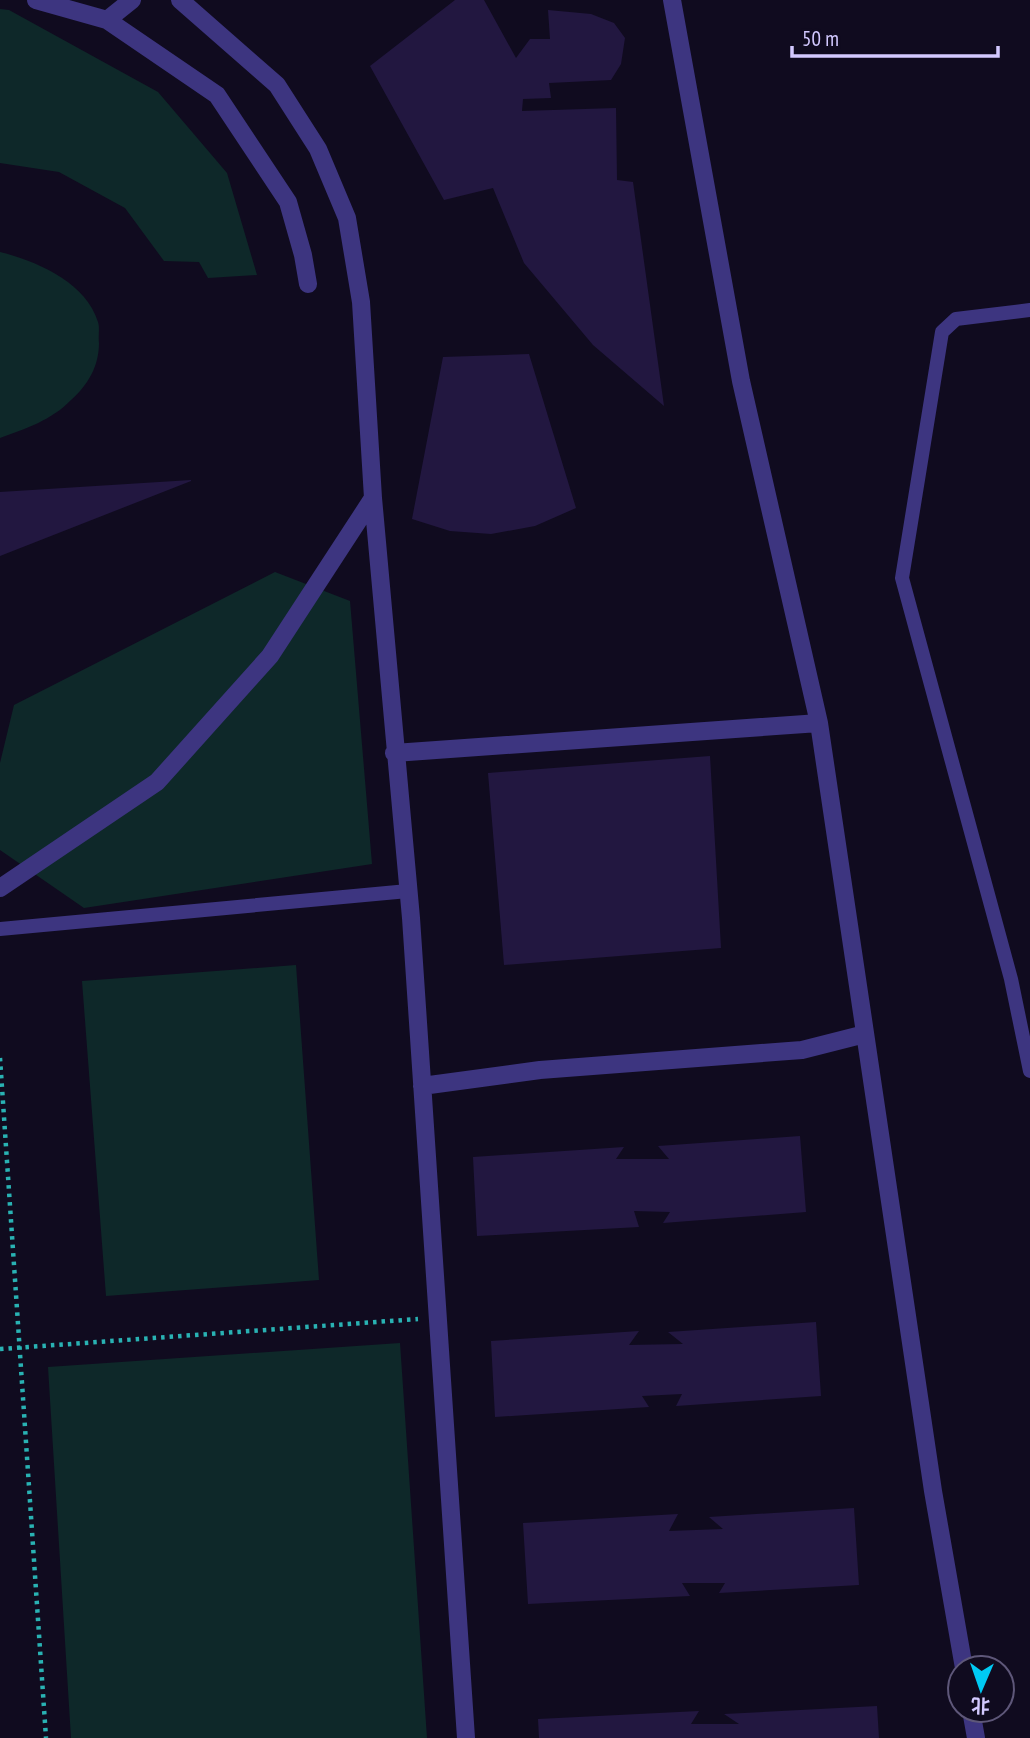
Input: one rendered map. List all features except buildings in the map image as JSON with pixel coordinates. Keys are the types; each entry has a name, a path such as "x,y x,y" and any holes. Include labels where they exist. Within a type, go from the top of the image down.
{"street":[{"path":"36,0 107,20 217,95 288,202 308,284"},
{"path":"107,20 108,0"},
{"path":"107,20 132,0"},
{"path":"180,0 277,85 318,149 347,218 361,302 373,499 408,891 466,1738"},
{"path":"672,0 741,381 819,723 933,1492 962,1654"},
{"path":"0,888 158,782 270,656 373,499"},
{"path":"394,753 819,723"},
{"path":"422,1086 540,1070 802,1050 865,1034"}],"lane":[{"path":"1030,310 956,319 942,332 902,578 1011,979 1030,1071"},
{"path":"0,929 408,891"}],"path":[{"path":"0,1058 46,1738"},
{"path":"0,1349 436,1318"}],"green space":[{"path":"0,9 9,10 158,92 227,173 257,275 208,278 199,262 164,261 125,208 59,172 0,163"},
{"path":"0,252 29,261 58,275 83,295 99,324 99,343 95,367 77,394 64,407 47,418 0,438"},
{"path":"275,572 350,601 372,864 84,908 0,850 0,763 14,705"},
{"path":"296,965 319,1280 106,1296 82,981"},
{"path":"400,1343 427,1738 71,1738 48,1367"}]}
